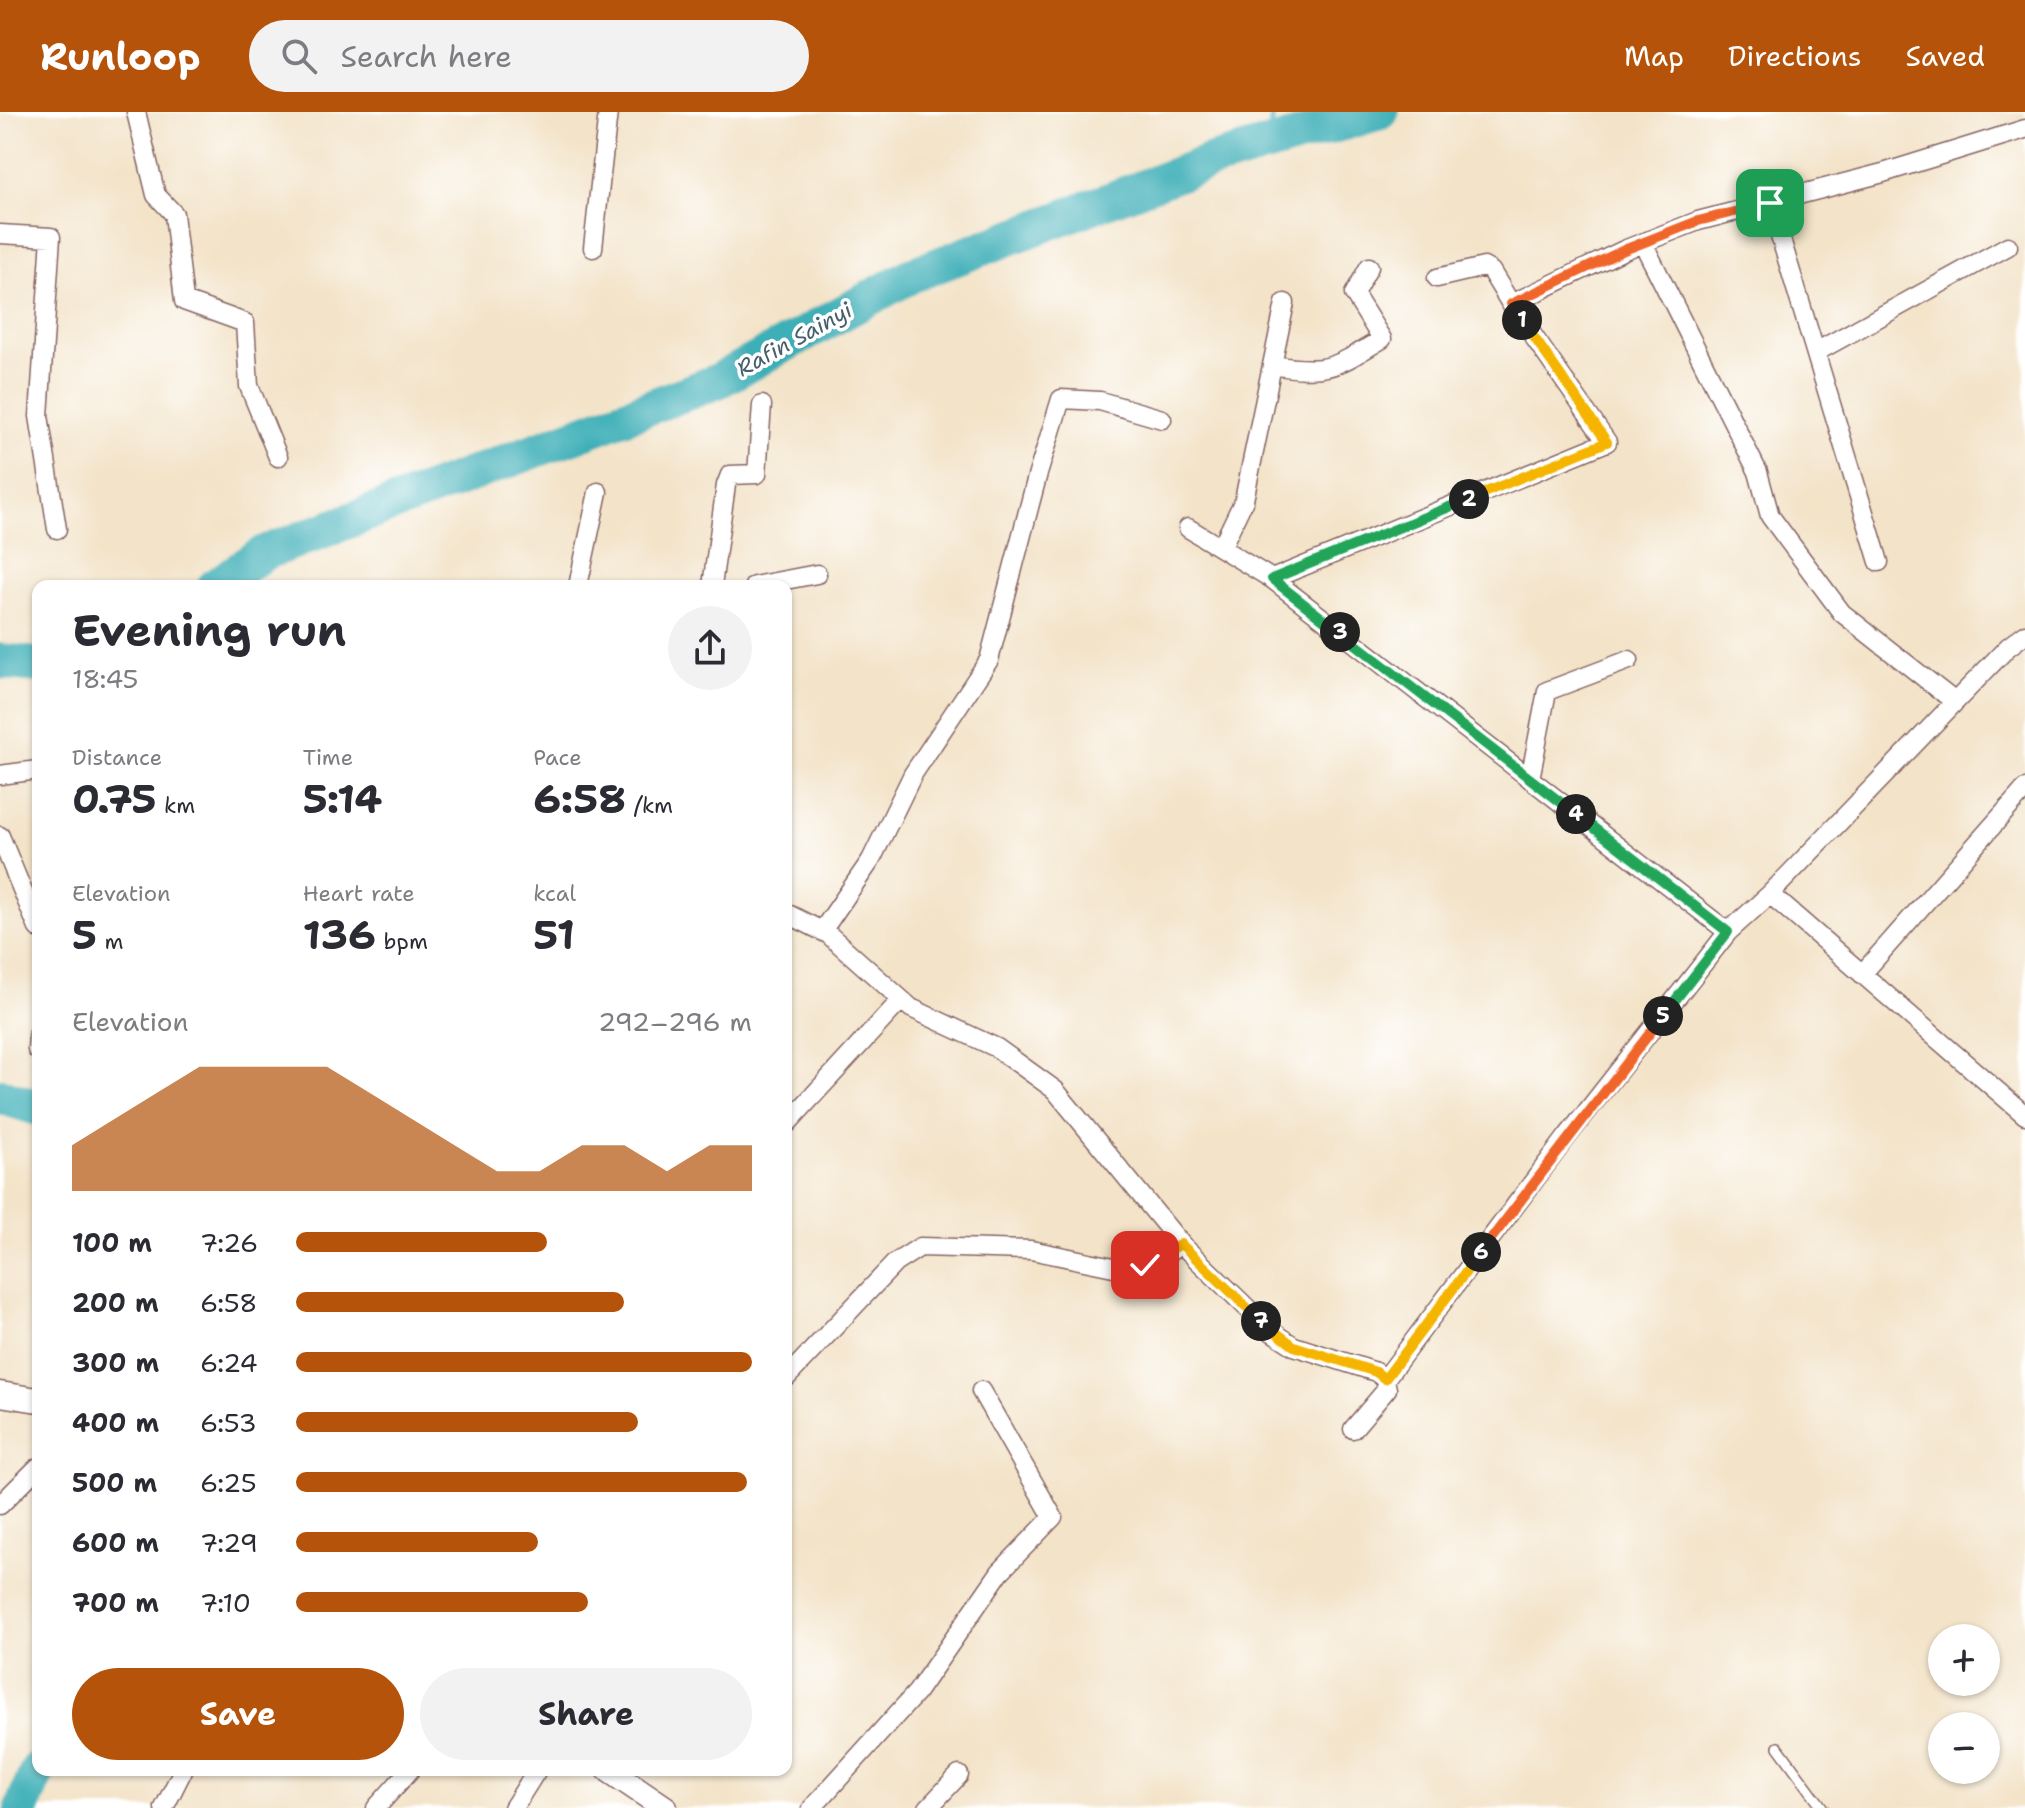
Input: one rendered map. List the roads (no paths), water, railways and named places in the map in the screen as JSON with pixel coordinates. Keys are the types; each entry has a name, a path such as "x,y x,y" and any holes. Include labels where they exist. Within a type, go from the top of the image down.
{"street":[{"path":"136,112 156,195 174,214 184,301 245,323 249,386 278,457"},
{"path":"593,248 608,112"},
{"path":"1511,304 1698,221 2025,129"},
{"path":"1770,203 1879,562"},
{"path":"0,234 51,237 39,416 57,529"},
{"path":"1643,243 1758,472 1770,516 1842,613 1955,702"},
{"path":"1816,352 2008,246"},
{"path":"1272,365 1314,372 1344,362 1382,339 1354,294 1369,267"},
{"path":"1272,579 1607,442 1491,271 1484,267 1437,278"},
{"path":"1221,548 1244,500 1285,303"},
{"path":"822,931 871,860 913,774 989,660 1061,399 1100,401 1162,419"},
{"path":"713,580 730,475 757,474 762,405"},
{"path":"579,580 598,492"},
{"path":"1188,528 1272,579 1728,932"},
{"path":"786,580 817,574"},
{"path":"1385,1379 1566,1138 1728,932 1770,894 2025,634"},
{"path":"1530,779 1547,691 1629,660"},
{"path":"0,775 32,771"},
{"path":"1862,974 2025,789"},
{"path":"0,836 32,913"},
{"path":"1770,894 2025,1115"},
{"path":"792,916 822,931 901,1000 997,1048 1055,1090 1181,1244 1272,1332 1294,1346 1376,1372 1385,1379 1387,1389 1353,1429"},
{"path":"792,1118 901,1000"},
{"path":"792,1372 895,1263 920,1247 1031,1250 1128,1270 1162,1257 1181,1244"},
{"path":"812,1808 917,1692 1000,1572 1053,1517 981,1391"},
{"path":"0,1394 32,1399"},
{"path":"0,1505 32,1473"},
{"path":"928,1808 959,1775"},
{"path":"164,1808 180,1776"},
{"path":"376,1808 405,1776"},
{"path":"513,1808 533,1776"},
{"path":"618,1776 665,1808"}],"lane":[{"path":"1778,1747 1823,1808"}],"waterway":[{"path":"1268,145 1273,112"},
{"name":"Rafin Sainyi","path":"224,580 264,553 718,381 912,275 1209,162 1381,112"},
{"name":"Rafin Sainyi","path":"0,661 32,664"},
{"name":"Rafin Sainyi","path":"0,1096 32,1106"},
{"name":"Rafin Sainyi","path":"22,1808 35,1776"}]}
